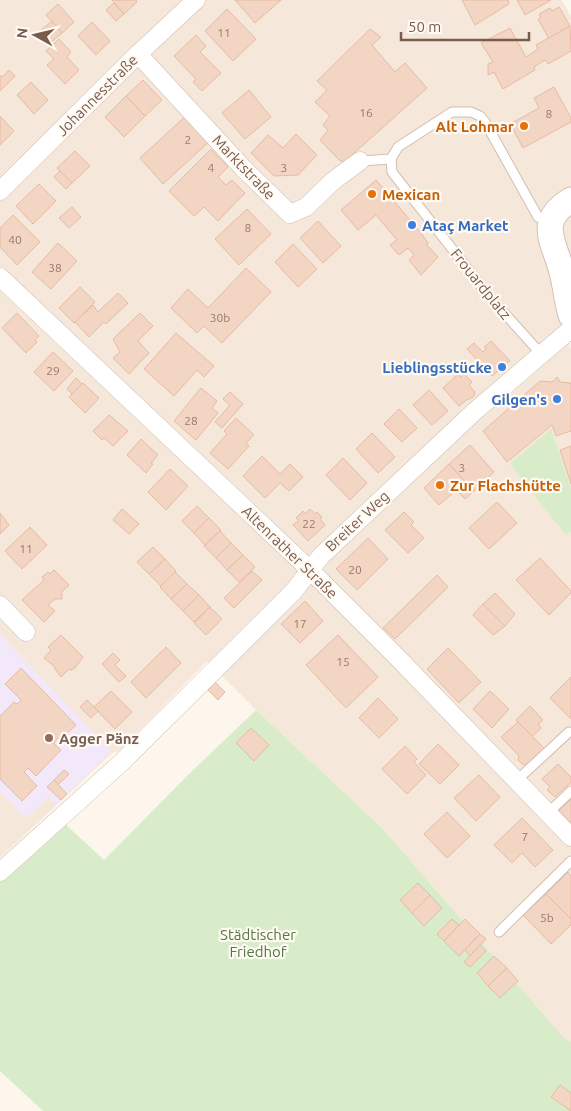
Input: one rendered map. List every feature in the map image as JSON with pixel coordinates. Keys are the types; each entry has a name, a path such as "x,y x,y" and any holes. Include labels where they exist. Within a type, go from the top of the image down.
{"main road":[{"path":"571,200 560,207 554,214 550,222 549,232 563,275 571,315"}],"street":[{"name":"Johannesstraße","path":"0,191 138,54 196,0"},
{"name":"Marktstraße","path":"138,54 244,168 290,214 306,206 333,181 360,161"},
{"name":"Altenrather Straße","path":"0,277 310,570 571,837"},
{"name":"Breiter Weg","path":"0,872 123,761 293,592 321,556 475,412 571,330"},
{"path":"0,606 26,632"}],"lane":[{"path":"360,161 391,158 398,147 452,112 471,112 480,116 485,122 538,217 550,222"},
{"name":"Frouardplatz","path":"391,158 392,172 489,296 542,355"},
{"path":"516,781 569,732"},
{"path":"548,813 571,791"},
{"path":"499,932 571,861"}],"shaded area":[{"path":"0,0 562,0 571,16 571,322 563,327 571,349 571,1042 563,1038 382,828 256,710 207,661 120,750 112,753 0,858"},
{"name":"Agger Pänz","path":"0,634 111,751 56,805 48,797 26,818 0,792"}],"green space":[{"path":"551,429 571,489 571,531 566,535 510,464"},
{"name":"Städtischer Friedhof","path":"256,710 382,828 563,1037 571,1042 571,1111 43,1111 0,1071 0,881 63,822 104,860"}],"building":[{"path":"112,0 136,0 137,2 124,14"},
{"path":"235,0 281,0 255,23"},
{"path":"462,0 508,0 509,4 475,25"},
{"path":"517,0 551,0 525,15"},
{"path":"114,3 124,14 116,21 106,10"},
{"path":"58,4 74,22 62,33 46,15"},
{"path":"559,7 570,26 549,39 538,19 541,17 539,14 550,8 552,11"},
{"path":"227,9 256,39 233,61 205,31"},
{"path":"52,21 62,33 50,43 40,31"},
{"path":"92,22 110,41 96,55 78,36"},
{"path":"570,26 571,51 548,64 545,60 534,67 535,70 503,89 494,72 488,75 488,64 493,62 481,43 510,28 526,57 538,49 536,45"},
{"path":"370,29 381,37 372,45 395,72 405,63 427,88 344,162 339,160 320,140 328,130 323,125 330,116 315,102 327,90 317,81"},
{"path":"196,35 206,46 200,52 221,73 202,91 193,82 196,79 174,56"},
{"path":"59,39 71,52 67,57 79,70 65,84 47,65 54,59 46,51"},
{"path":"9,70 15,76 0,91 0,75 2,77"},
{"path":"143,80 162,100 145,116 126,96"},
{"path":"31,82 48,100 34,114 17,95"},
{"path":"554,87 571,118 571,122 523,148 510,124 539,108 534,98"},
{"path":"249,90 271,117 245,139 222,113"},
{"path":"126,96 145,116 124,137 105,117"},
{"path":"188,114 211,140 163,184 140,158"},
{"path":"0,116 14,131 0,145"},
{"path":"296,134 317,155 298,175 274,176 251,153 268,135 283,148"},
{"path":"211,149 228,167 218,177 226,185 232,180 245,193 218,221 204,207 194,216 169,191"},
{"path":"75,151 90,166 72,183 57,168"},
{"path":"60,171 72,183 66,189 54,177"},
{"path":"376,180 421,233 428,243 427,245 438,257 421,275 409,260 414,255 408,248 399,255 390,245 397,240 376,215 358,230 341,210"},
{"path":"39,184 56,201 33,224 16,206"},
{"path":"72,207 81,217 69,228 59,218"},
{"path":"247,209 271,234 239,265 215,239"},
{"path":"13,215 40,242 17,265 0,247 0,228"},
{"path":"318,221 341,246 323,263 300,238"},
{"path":"58,243 77,261 51,289 32,272"},
{"path":"293,244 317,269 298,287 275,262"},
{"path":"246,268 271,292 222,343 204,326 197,333 171,308 188,289 208,308"},
{"path":"80,287 95,302 74,323 59,308"},
{"path":"118,293 128,303 89,337 75,322 93,305 98,312"},
{"path":"17,313 39,336 35,340 37,342 26,353 2,328"},
{"path":"140,313 153,326 138,341 149,353 129,374 113,358 120,352 113,339"},
{"path":"176,333 214,366 204,377 197,370 174,396 144,369"},
{"path":"491,341 510,361 492,376 467,349 474,343 483,352 486,349 484,347"},
{"path":"53,352 73,371 54,391 34,372"},
{"path":"458,374 461,377 464,374 472,382 469,385 475,392 474,396 459,406 443,388"},
{"path":"557,377 560,382 571,383 571,431 556,436 552,425 507,462 483,431 540,381 552,382"},
{"path":"76,378 82,384 72,394 67,389"},
{"path":"83,383 99,398 85,413 69,397"},
{"path":"201,388 217,401 212,408 218,413 196,440 174,421"},
{"path":"429,390 448,411 432,425 413,405"},
{"path":"230,392 243,404 222,428 215,422 230,405 223,399"},
{"path":"399,409 417,428 402,442 384,424"},
{"path":"109,415 128,431 113,446 104,438 102,440 93,431"},
{"path":"236,418 254,435 246,443 249,446 228,469 210,453 227,434 224,431"},
{"path":"372,433 395,457 378,473 356,449"},
{"path":"141,439 158,455 146,473 127,455"},
{"path":"470,445 494,472 474,491 449,464"},
{"path":"571,446 571,484 560,450"},
{"path":"262,456 280,474 290,464 303,477 289,491 280,483 265,498 243,476"},
{"path":"343,458 367,483 350,500 326,475"},
{"path":"449,464 474,491 465,499 456,490 439,505 424,488"},
{"path":"170,469 188,486 166,510 148,492"},
{"path":"497,502 517,523 489,549 469,528"},
{"path":"197,506 209,518 194,533 182,521"},
{"path":"122,509 139,524 129,534 113,520"},
{"path":"310,509 322,517 320,519 325,525 308,541 293,525 299,520 296,518 303,511 305,514"},
{"path":"404,512 414,522 411,525 424,538 408,553 385,530"},
{"path":"0,513 9,525 0,534"},
{"path":"209,518 221,530 205,545 194,533"},
{"path":"30,527 47,545 22,569 5,551"},
{"path":"220,531 231,543 216,558 204,546"},
{"path":"368,538 388,559 357,590 336,569"},
{"path":"231,543 243,555 227,570 216,558"},
{"path":"153,547 165,559 149,574 137,562"},
{"path":"243,555 255,567 239,582 227,570"},
{"path":"540,558 571,591 549,615 516,580"},
{"path":"165,559 176,571 161,586 149,574"},
{"path":"54,570 69,585 62,592 62,599 55,599 48,605 55,611 44,622 22,600 44,580 42,577"},
{"path":"252,571 262,580 234,608 224,598"},
{"path":"175,572 187,584 171,599 160,587"},
{"path":"437,575 448,587 395,639 383,628"},
{"path":"187,584 199,595 183,611 171,599"},
{"path":"495,593 515,614 505,626 483,604"},
{"path":"199,595 210,607 194,622 183,611"},
{"path":"305,601 323,621 300,643 281,624"},
{"path":"483,604 505,626 493,635 473,615"},
{"path":"210,607 222,619 206,635 194,623"},
{"path":"61,635 83,657 75,668 69,669 61,677 55,667 44,658 51,650 48,647"},
{"path":"338,635 378,677 346,708 306,665"},
{"path":"166,647 181,663 146,698 131,682"},
{"path":"448,648 481,682 459,703 427,669"},
{"path":"113,653 120,660 115,665 126,676 119,682 102,664"},
{"path":"21,668 76,725 54,743 61,750 36,776 28,768 24,772 37,786 22,801 0,779 0,716 14,702 17,704 21,700 5,684"},
{"path":"571,677 571,719 550,698"},
{"path":"215,682 225,692 218,700 208,690"},
{"path":"111,691 132,712 115,729 94,707"},
{"path":"490,691 509,709 492,728 473,709"},
{"path":"378,698 398,719 379,738 359,718"},
{"path":"87,700 98,711 91,718 80,707"},
{"path":"530,706 543,720 538,724 541,728 532,737 516,720"},
{"path":"518,722 545,749 527,765 522,764 518,760 519,756 501,737"},
{"path":"251,728 269,745 254,761 236,743"},
{"path":"438,744 459,765 440,784 419,764"},
{"path":"405,746 417,759 414,762 426,775 407,794 382,769"},
{"path":"558,764 571,777 571,782 555,797 547,790 550,787 542,779"},
{"path":"64,770 69,774 58,785 54,780"},
{"path":"479,775 500,797 476,821 454,798"},
{"path":"54,780 67,794 61,800 47,787"},
{"path":"571,799 571,823 559,811"},
{"path":"447,812 470,836 447,858 424,834"},
{"path":"522,818 553,850 535,867 522,853 512,863 494,845"},
{"path":"568,872 571,876 571,919 546,894"},
{"path":"418,883 430,895 412,913 400,900"},
{"path":"546,894 571,919 571,925 551,944 523,915"},
{"path":"430,895 442,908 424,926 412,913"},
{"path":"452,919 459,925 444,941 437,934"},
{"path":"465,919 480,934 459,956 444,941"},
{"path":"480,934 486,939 470,956 465,950"},
{"path":"480,945 486,951 470,967 464,962"},
{"path":"494,956 507,968 488,986 477,973"},
{"path":"507,968 518,981 500,998 488,986"},
{"path":"560,1085 571,1093 571,1111 551,1097"}],"place":[{"name":"Alt Lohmar","path":"524,126"},
{"name":"Mexican","path":"372,194"},
{"name":"Ataç Market","path":"412,225"},
{"name":"Lieblingsstücke","path":"502,367"},
{"name":"Gilgen's","path":"557,399"},
{"name":"Zur Flachshütte","path":"440,485"},
{"name":"Agger Pänz","path":"49,738"}]}
